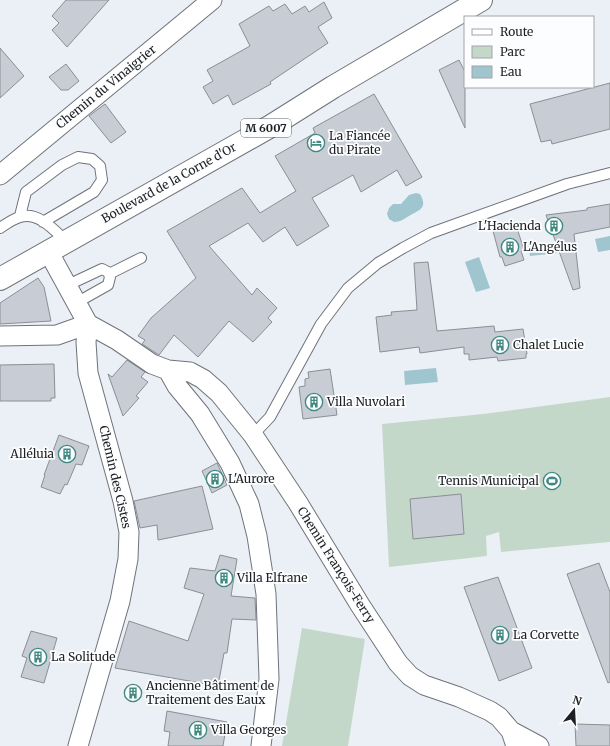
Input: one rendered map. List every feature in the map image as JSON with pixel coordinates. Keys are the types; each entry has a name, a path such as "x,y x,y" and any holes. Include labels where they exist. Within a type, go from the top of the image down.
{"main road":[{"name":"Boulevard de la Corne d'Or","path":"0,279 272,126 334,87 481,0"}],"street":[{"name":"Chemin du Vinaigrier","path":"0,174 212,0"},
{"path":"0,336 57,335 88,324 68,285 57,246"},
{"name":"Chemin François-Ferry","path":"88,324 117,340 152,364 168,370 190,372 203,379 219,393 252,435 298,503 360,605 398,663 410,676 424,685 459,697 490,711 499,718 513,739 539,746"},
{"name":"Chemin des Cistes","path":"78,746 120,601 128,559 129,532 121,493 88,373 86,342 88,324"},
{"path":"168,370 177,386 200,414 230,463 249,504 257,536 266,594 269,679 261,746"}],"lane":[{"path":"20,216 26,192 62,165 78,157 92,159 100,166 102,180 94,192 43,222"},
{"path":"252,435 270,417 321,324 348,288 378,263 431,233 567,184 610,173"},
{"path":"0,228 20,216 35,217 51,227 57,246"},
{"path":"109,274 140,258"},
{"path":"68,285 102,269 109,274"},
{"path":"76,303 108,285 110,277 109,274"}],"green space":[{"path":"610,397 610,542 501,552 499,532 486,536 487,556 389,567 382,424 483,414"},
{"path":"302,628 365,639 348,746 282,746"}],"water":[{"path":"416,193 420,194 422,199 422,208 400,221 394,222 389,219 387,214 389,208 393,204 401,204 409,195"},
{"path":"610,236 610,250 598,252 595,239"},
{"path":"535,240 537,245 556,243 558,253 530,256 527,241"},
{"path":"479,257 490,288 476,292 465,262"},
{"path":"436,368 438,382 405,385 404,371"}],"building":[{"path":"66,0 109,0 67,47 52,30 59,23 52,16"},
{"path":"324,2 332,18 318,27 328,43 270,82 271,84 233,105 228,95 213,104 203,87 213,81 207,70 250,46 239,24 269,6 273,11 285,4 292,14 305,6 309,12"},
{"path":"0,48 24,76 0,98"},
{"path":"459,60 464,70 465,128 439,70"},
{"path":"66,64 79,81 68,90 61,90 49,77"},
{"path":"610,83 610,129 552,144 551,140 541,142 530,104"},
{"path":"374,94 422,177 406,186 397,170 361,192 353,175 312,198 329,226 297,246 285,227 263,242 248,223 209,246 252,295 257,288 277,308 268,318 272,322 253,342 229,321 198,357 174,335 159,355 142,344 145,340 138,336 151,318 196,278 167,231 242,188 260,213 296,191 275,156 315,133 313,128"},
{"path":"105,104 126,132 111,143 89,116"},
{"path":"610,204 610,227 574,234 580,288 573,290 546,215 587,210 587,208"},
{"name":"L'Angélus","path":"516,225 524,250 521,251 524,260 505,266 502,257 500,257 493,231"},
{"path":"428,262 437,331 494,326 495,332 523,329 527,354 526,358 498,361 497,357 469,360 469,354 464,354 464,347 420,353 419,347 380,352 376,317 392,315 391,312 417,310 414,263"},
{"path":"38,278 44,287 51,321 0,324 0,303"},
{"path":"127,360 145,372 141,377 148,382 136,396 139,398 123,416 108,374 112,377"},
{"path":"54,364 55,398 51,398 51,401 0,401 0,365"},
{"name":"Villa Nuvolari","path":"330,369 337,415 303,419 299,387 305,386 305,379 309,378 308,372"},
{"name":"Alléluia","path":"59,435 89,446 82,465 76,464 67,485 65,484 60,494 41,487"},
{"name":"L'Aurore","path":"217,463 227,485 212,493 202,471"},
{"path":"202,486 213,529 158,540 157,525 140,528 134,501"},
{"path":"461,494 464,534 413,539 410,499"},
{"path":"220,555 237,559 231,596 255,598 256,620 232,619 227,653 224,653 218,686 115,668 129,621 188,641 204,594 184,588 190,568 215,571"},
{"path":"599,563 610,592 610,682 608,683 567,574"},
{"name":"La Corvette","path":"498,577 532,668 499,681 464,587"},
{"name":"La Solitude","path":"31,631 57,638 44,683 21,677 27,658 22,656"},
{"name":"Villa Georges","path":"167,711 227,722 223,746 168,746 170,732 164,731"},
{"path":"575,724 610,725 610,746 576,746"}],"place":[{"name":"La Fiancée du Pirate","path":"316,143"},
{"name":"L'Hacienda","path":"554,226"},
{"name":"L'Angélus","path":"510,247"},
{"name":"Chalet Lucie","path":"500,345"},
{"name":"Villa Nuvolari","path":"314,402"},
{"name":"Alléluia","path":"67,454"},
{"name":"L'Aurore","path":"215,479"},
{"name":"Tennis Municipal","path":"552,481"},
{"name":"Villa Elfrane","path":"224,578"},
{"name":"La Corvette","path":"500,635"},
{"name":"La Solitude","path":"38,657"},
{"name":"Ancienne Bâtiment de Traitement des Eaux","path":"133,693"},
{"name":"Villa Georges","path":"198,730"}]}
